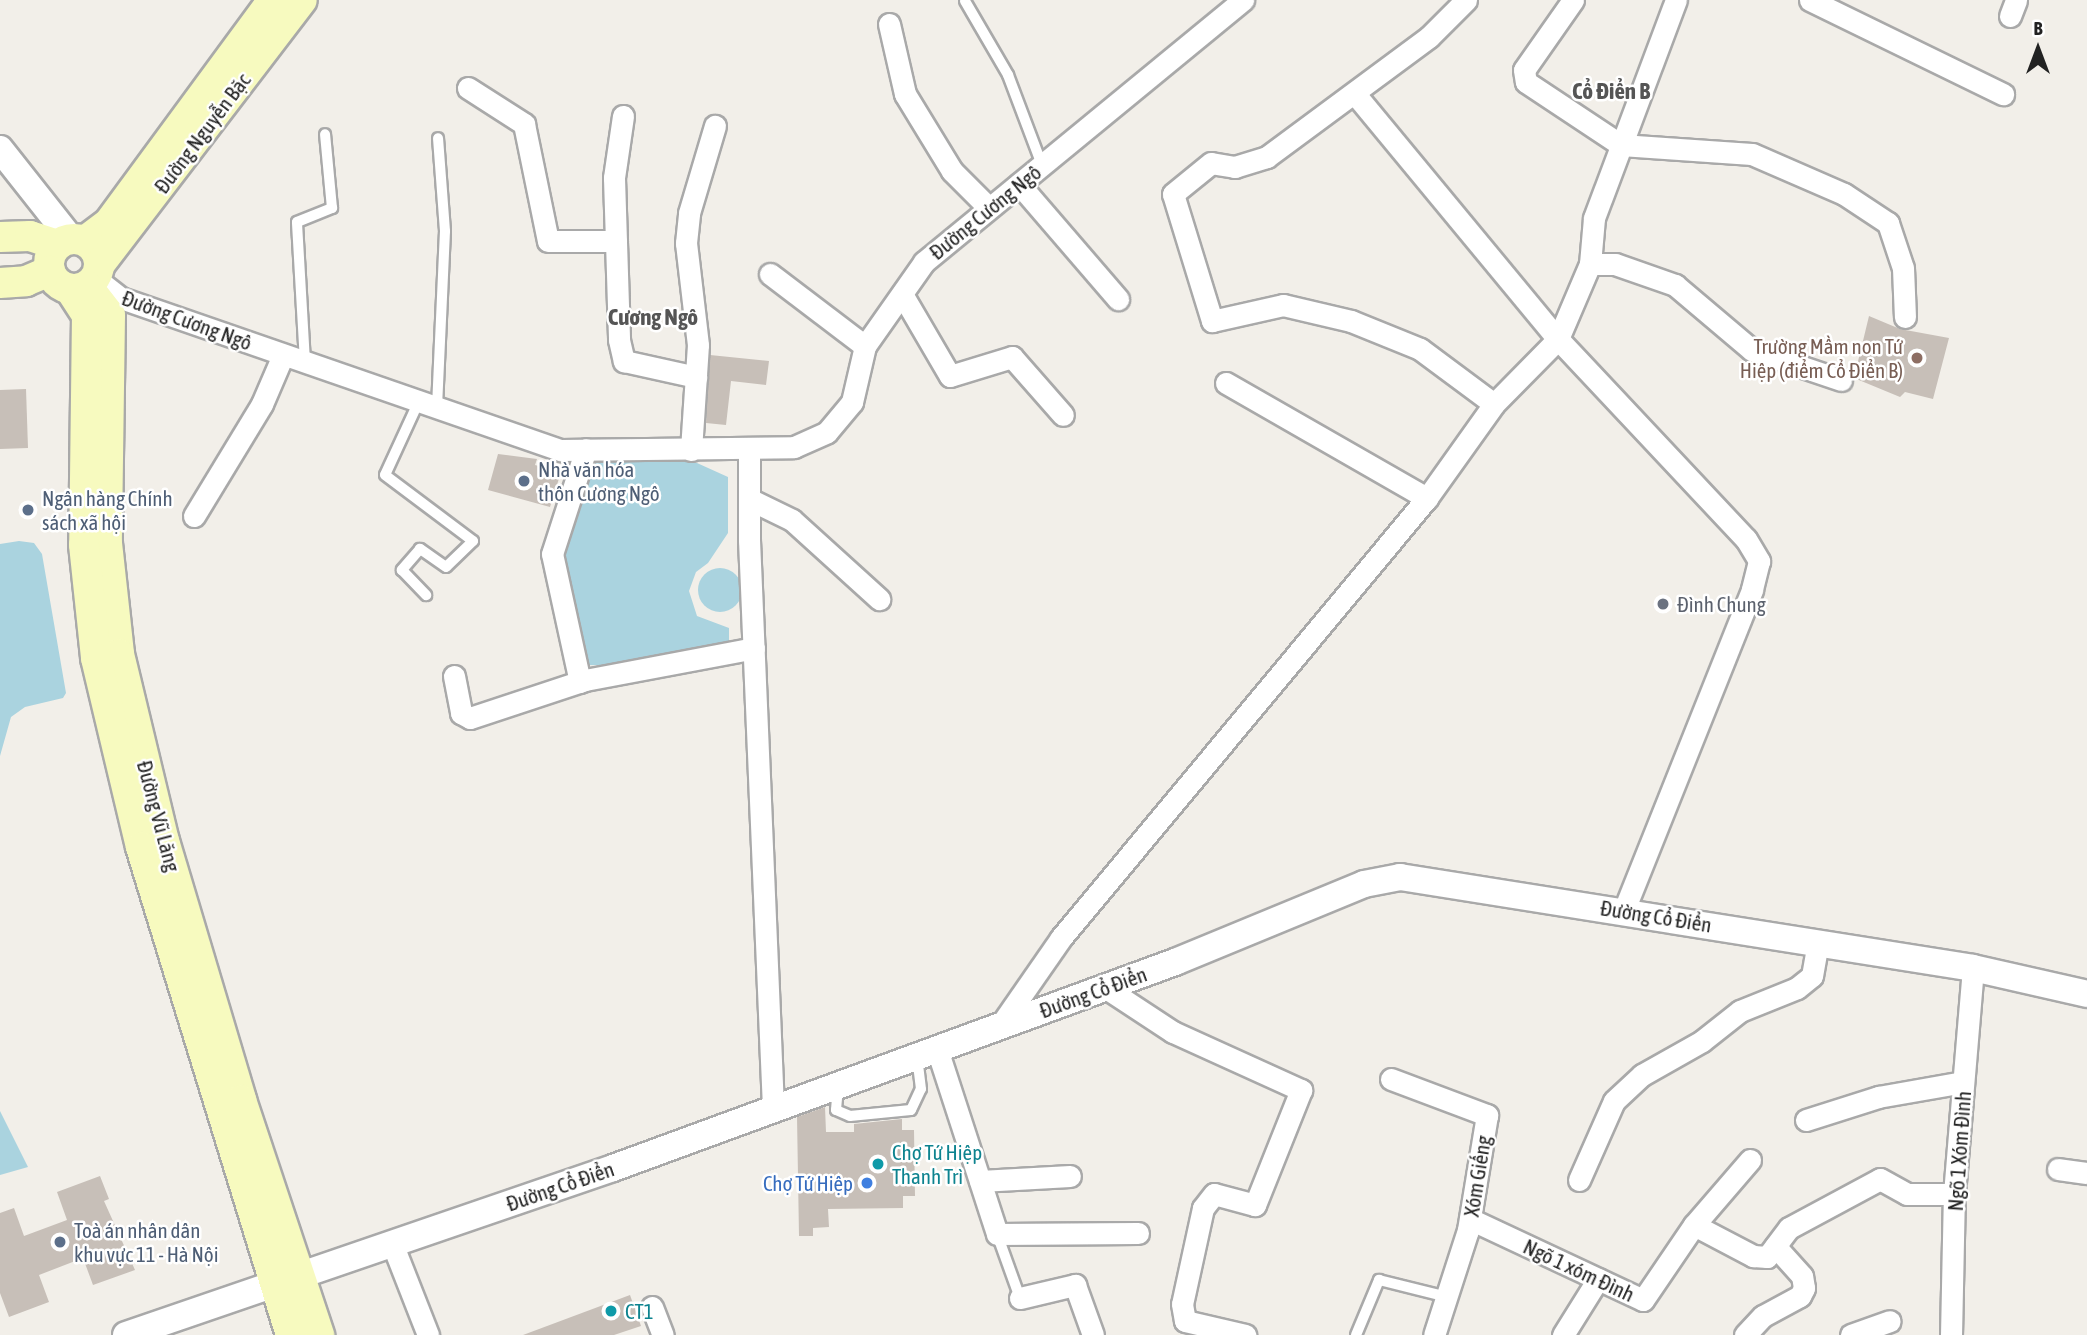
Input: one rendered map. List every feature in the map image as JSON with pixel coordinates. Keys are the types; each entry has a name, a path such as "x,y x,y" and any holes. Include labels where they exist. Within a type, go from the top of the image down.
{"main road":[{"name":"Đường Nguyễn Bặc","path":"77,264 273,0"},
{"name":"Đường Nguyễn Bặc","path":"0,283 26,281 77,264 302,0"},
{"path":"0,237 30,236 77,264"},
{"name":"Đường Vũ Lăng","path":"77,264 87,315 84,545 100,588 96,658 141,847 184,950 286,1279 291,1335"},
{"name":"Đường Vũ Lăng","path":"286,1279 319,1335"}],"street":[{"name":"Đường Cương Ngô","path":"77,264 121,298 561,450 794,447 827,432 852,402 865,346 925,261 1243,0"},
{"path":"1466,0 1429,37 1267,157 1235,167 1211,163 1173,194 1213,321 1283,305 1351,321 1420,349 1494,404"},
{"path":"1573,0 1524,70 1526,82 1621,145 1752,154 1844,194 1888,223 1903,268 1905,317"},
{"path":"1002,1023 1061,938 1427,498 1494,404 1558,340 1590,264 1594,218 1676,0"},
{"path":"1810,0 2003,94"},
{"path":"889,24 905,94 952,171 989,208"},
{"path":"468,89 524,124 548,241 616,241"},
{"path":"1355,94 1558,340 1746,539 1759,561 1752,590 1624,910"},
{"path":"623,116 614,178 619,340 624,361 696,377"},
{"path":"691,450 696,377 696,309 686,243 689,213 715,126"},
{"path":"0,149 77,264"},
{"path":"1019,184 1118,299"},
{"path":"1590,264 1615,264 1675,285 1752,350 1841,380"},
{"path":"770,274 865,346"},
{"path":"902,294 950,376 1012,357 1063,415"},
{"path":"194,516 262,404 283,355"},
{"path":"1226,383 1427,498"},
{"path":"580,682 552,554 586,449"},
{"path":"749,449 754,648 773,1107"},
{"path":"749,499 792,520 879,599"},
{"path":"454,676 461,713 470,718 580,682 754,648"},
{"name":"Đường Cổ Điển","path":"126,1335 613,1168 1002,1023 1107,988 1364,884 1400,877 1624,910 1973,968 2087,993"},
{"path":"1579,1180 1615,1101 1642,1076 1702,1041 1740,1011 1805,982 1812,976 1818,942"},
{"name":"Ngõ 1 Xóm Đình","path":"1951,1335 1954,1194 1973,968"},
{"path":"1107,988 1173,1032 1301,1090 1255,1205 1214,1194 1203,1208 1182,1304 1185,1321 1245,1335"},
{"path":"927,1053 980,1181 997,1234 1138,1233"},
{"name":"Xóm Giếng","path":"1391,1079 1487,1115 1470,1219 1434,1335"},
{"name":"Ngõ 1 xóm Đình","path":"1806,1120 1878,1097 1963,1082"},
{"name":"Ngõ 1 xóm Đình","path":"1470,1219 1643,1300 1694,1225 1750,1160"},
{"path":"2058,1169 2087,1173"},
{"path":"980,1181 1070,1176"},
{"name":"Ngõ 1 xóm Đình","path":"1775,1246 1789,1228 1880,1179 1907,1194 1954,1194"},
{"path":"1694,1225 1753,1256 1767,1257 1775,1246 1802,1276 1804,1288 1800,1296 1763,1316 1745,1335"},
{"path":"392,1243 428,1335"},
{"path":"1563,1335 1598,1279"},
{"path":"1020,1298 1075,1285 1093,1335"},
{"path":"652,1307 663,1335"},
{"path":"1851,1335 1890,1321"}],"lane":[{"path":"965,1 1008,75 1042,165"},
{"path":"305,362 297,222 332,208 325,134"},
{"path":"426,595 402,570 420,550 446,567 473,541 385,475 428,404 445,231 438,138"},
{"path":"838,1084 836,1110 850,1116 911,1110 921,1089 927,1053"},
{"path":"997,1234 1020,1298"},
{"path":"1356,1335 1379,1280 1447,1297"}],"water":[{"path":"658,457 697,463 728,477 728,533 708,563 696,572 689,591 697,616 729,628 729,642 630,666 588,665 558,543 592,460"},
{"path":"19,541 34,543 42,554 66,693 63,698 25,707 11,717 0,756 0,544"},
{"path":"720,568 729,569 736,574 741,581 741,599 736,606 729,611 720,612 711,611 704,606 699,599 698,590 699,581 704,574 711,569"},
{"path":"0,1111 28,1167 0,1175"}],"building":[{"path":"1869,316 1900,329 1949,338 1933,399 1905,392 1900,397 1854,378"},
{"path":"710,355 769,361 766,385 731,381 726,425 706,423"},
{"path":"26,389 28,448 0,449 0,390"},
{"name":"Nhà văn hóa thôn Cương Ngô","path":"498,454 537,459 535,465 561,472 550,507 488,490"},
{"path":"825,1107 826,1132 854,1132 854,1124 902,1119 902,1130 914,1130 915,1196 903,1196 903,1208 828,1209 829,1227 813,1228 813,1236 799,1236 797,1117"},
{"name":"Toà án nhân dân khu vực 11 - Hà Nội","path":"100,1176 109,1199 104,1201 135,1270 93,1285 83,1258 39,1275 49,1302 9,1317 0,1293 0,1213 14,1208 24,1236 67,1220 57,1192"},
{"name":"CT1","path":"630,1295 641,1326 614,1335 523,1335"}],"place":[{"name":"Trường Mầm non Tứ Hiệp (điểm Cổ Điển B)","path":"1917,358"},
{"name":"Nhà văn hóa thôn Cương Ngô","path":"524,481"},
{"name":"Ngân hàng Chính sách xã hội","path":"28,510"},
{"name":"Đình Chung","path":"1663,604"},
{"name":"Chợ Tứ Hiệp Thanh Trì","path":"878,1164"},
{"name":"Chợ Tứ Hiệp","path":"867,1183"},
{"name":"Toà án nhân dân khu vực 11 - Hà Nội","path":"60,1242"},
{"name":"CT1","path":"611,1311"}],"district":[{"name":"Cổ Điển B","path":"1611,91"},
{"name":"Cương Ngô","path":"653,317"}]}
